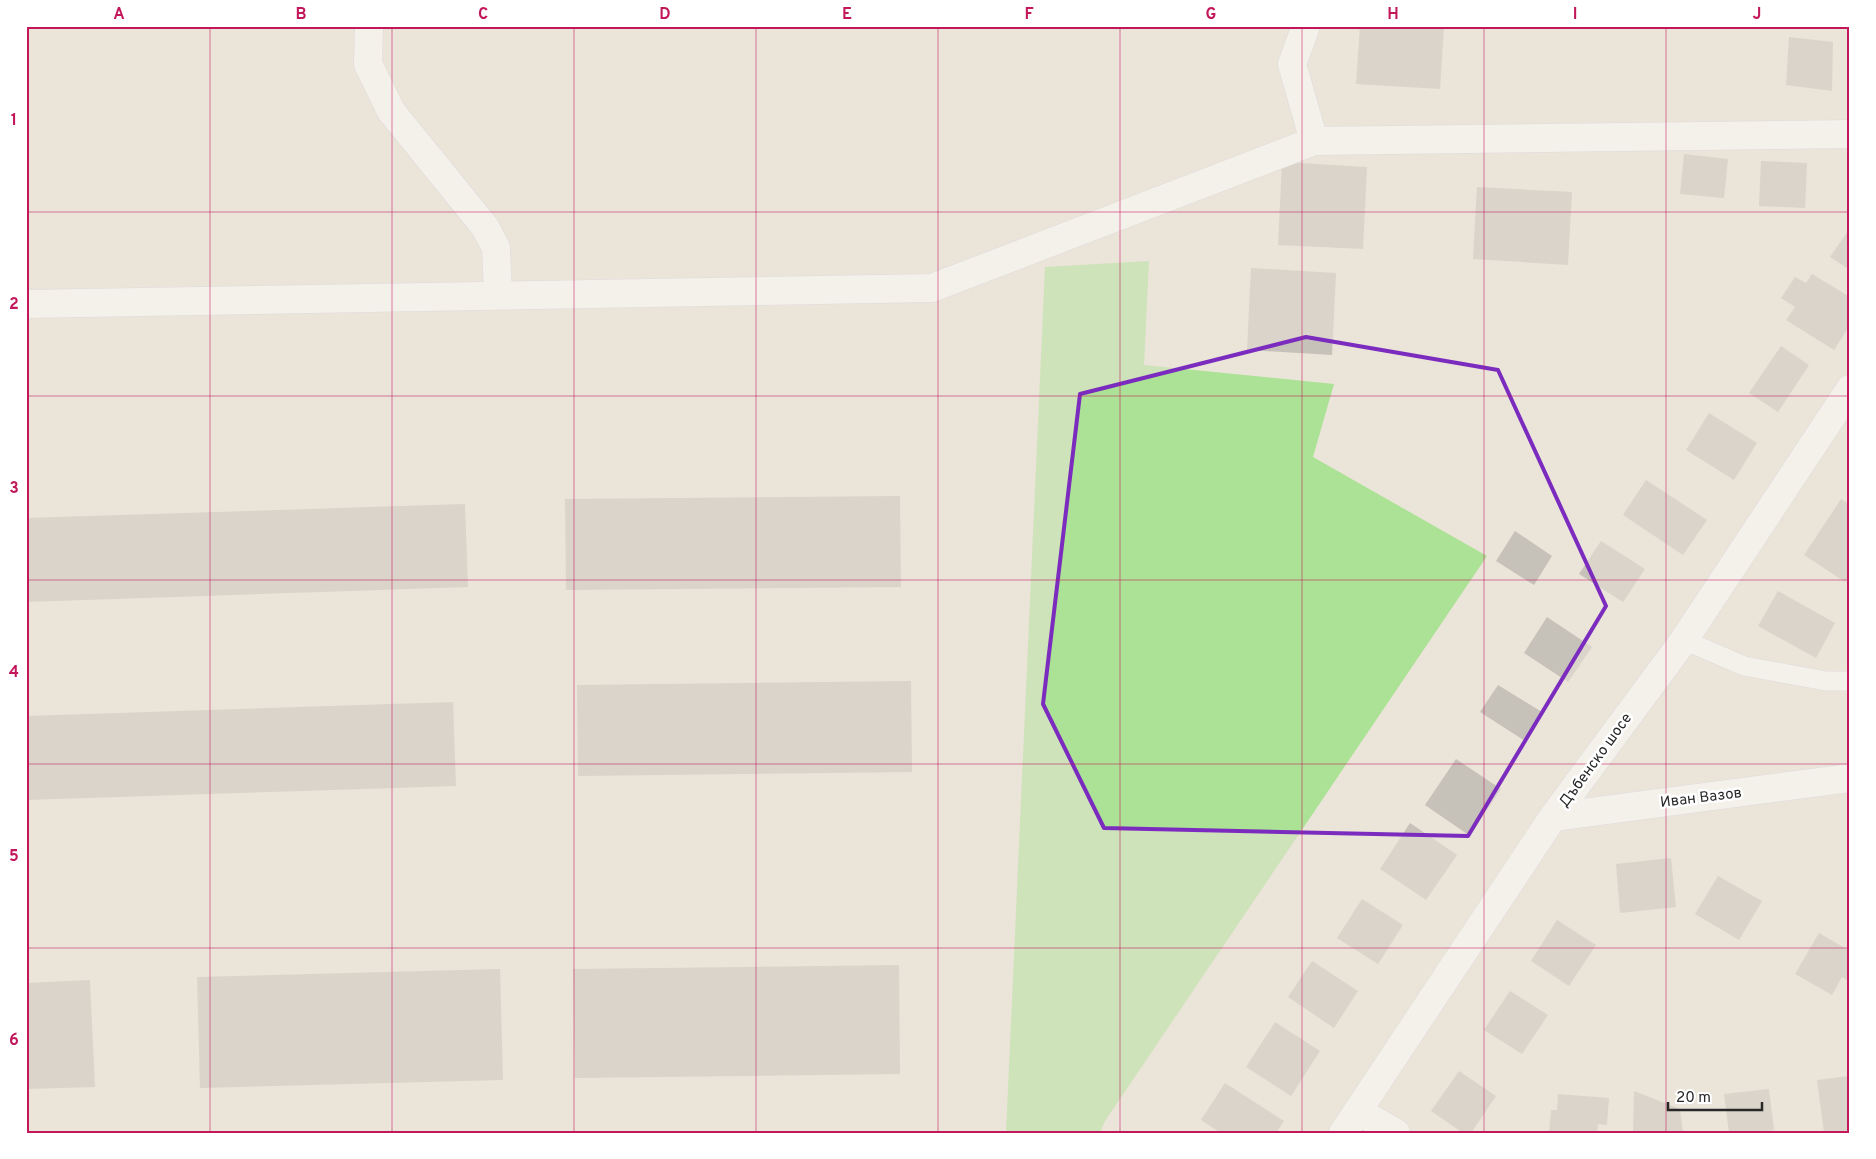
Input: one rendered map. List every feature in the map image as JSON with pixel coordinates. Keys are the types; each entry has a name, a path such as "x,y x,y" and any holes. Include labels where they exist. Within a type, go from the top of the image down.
{"street":[{"path":"369,26 368,64 391,111 485,227 496,248 498,295"},
{"path":"1306,26 1292,64 1314,140"},
{"path":"26,304 932,288 1314,140 1850,134"},
{"name":"Дъбенско шосе","path":"1351,1122 1553,816 1684,640 1850,389"},
{"name":"Иван Вазов","path":"1553,816 1850,778"},
{"path":"1351,1122 1396,1133"}],"lane":[{"path":"1684,640 1744,666 1826,680 1850,681"}],"highlighted area":[{"path":"1306,337 1498,370 1606,606 1468,836 1104,828 1043,704 1080,394"}],"green space":[{"path":"1149,261 1144,365 1334,384 1313,457 1487,556 1105,1121 1100,1133 1006,1133 1045,267"}],"building":[{"path":"1360,26 1444,26 1440,89 1356,84"},
{"path":"1789,37 1833,42 1832,91 1786,85"},
{"path":"1684,154 1728,159 1724,198 1680,194"},
{"path":"1761,161 1807,163 1805,208 1759,206"},
{"path":"1282,162 1367,167 1363,249 1278,245"},
{"path":"1477,187 1572,192 1568,265 1473,259"},
{"path":"1850,228 1850,270 1830,257"},
{"path":"1251,268 1336,273 1332,355 1247,350"},
{"path":"1812,274 1850,297 1850,325 1834,350 1786,320 1795,307 1781,298 1795,277 1806,283"},
{"path":"1781,346 1809,365 1778,412 1749,393"},
{"path":"1709,413 1757,443 1734,480 1686,450"},
{"path":"1646,480 1707,520 1683,555 1623,515"},
{"path":"900,496 901,587 566,590 565,499"},
{"path":"1841,499 1850,505 1850,574 1845,582 1804,555"},
{"path":"465,504 468,587 26,602 26,518"},
{"path":"1515,531 1552,556 1534,585 1496,561"},
{"path":"1601,541 1645,569 1623,602 1579,574"},
{"path":"1778,591 1835,623 1816,658 1758,626"},
{"path":"1547,617 1592,647 1568,682 1524,653"},
{"path":"911,681 912,772 578,776 577,685"},
{"path":"1498,685 1542,712 1525,741 1480,712"},
{"path":"453,702 456,786 26,800 26,716"},
{"path":"1456,759 1501,789 1470,836 1425,805"},
{"path":"1410,823 1457,855 1426,900 1380,869"},
{"path":"1671,858 1676,907 1620,913 1616,864"},
{"path":"1718,876 1762,901 1739,940 1695,914"},
{"path":"1362,899 1403,925 1378,964 1337,938"},
{"path":"1557,920 1596,945 1569,986 1531,961"},
{"path":"1819,933 1850,951 1850,982 1842,977 1832,995 1795,974"},
{"path":"1312,961 1358,991 1334,1028 1288,997"},
{"path":"899,965 900,1074 575,1078 573,969"},
{"path":"500,969 503,1080 200,1088 197,977"},
{"path":"90,980 95,1087 26,1089 26,983"},
{"path":"1510,991 1548,1015 1522,1054 1484,1030"},
{"path":"1275,1022 1320,1051 1291,1096 1246,1067"},
{"path":"1459,1071 1496,1096 1471,1133 1463,1133 1431,1111"},
{"path":"1850,1076 1850,1130 1824,1133 1817,1080"},
{"path":"1225,1083 1284,1121 1276,1133 1221,1133 1201,1120"},
{"path":"1769,1089 1774,1130 1753,1133 1729,1133 1724,1094"},
{"path":"1634,1091 1680,1109 1683,1133 1633,1133"},
{"path":"1558,1094 1609,1098 1607,1125 1598,1124 1597,1133 1549,1133 1551,1110 1557,1110"}]}
